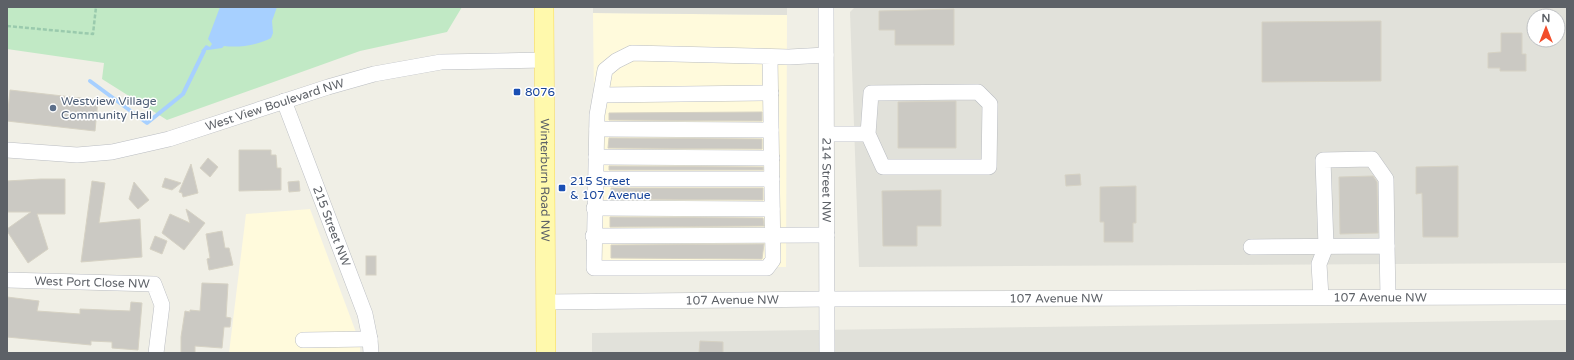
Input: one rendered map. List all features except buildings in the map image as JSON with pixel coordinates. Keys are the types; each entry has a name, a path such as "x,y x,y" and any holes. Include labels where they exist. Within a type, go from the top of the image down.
{"main road":[{"name":"Winterburn Road NW","path":"544,7 546,353"}],"street":[{"name":"214 Street NW","path":"826,7 827,353"},
{"path":"770,57 773,260 767,268 594,268 593,236 597,129 605,70 616,61 632,54 770,57 826,54"},
{"name":"West View Boulevard NW","path":"7,150 77,155 112,152 169,139 354,79 413,66 463,61 544,60"},
{"path":"978,92 990,104 989,167 883,167 868,134 871,93 978,92"},
{"path":"601,95 771,93"},
{"name":"215 Street NW","path":"284,101 365,314 370,346"},
{"path":"597,129 771,130"},
{"path":"827,134 868,134"},
{"path":"596,157 772,158"},
{"path":"1321,297 1319,264 1326,246 1323,160 1372,159 1386,179 1388,297"},
{"path":"595,179 772,179"},
{"path":"594,208 772,209"},
{"path":"593,236 827,235"},
{"path":"1251,247 1387,246"},
{"name":"West Port Close NW","path":"7,280 154,284 162,305 156,353"},
{"name":"107 Avenue NW","path":"545,302 827,299 1567,296"},
{"path":"303,340 370,346"}],"path":[{"path":"7,26 93,34 96,7"}],"shaded area":[{"path":"593,7 787,7 787,15 593,13"},
{"path":"855,7 1567,7 1567,263 859,267 850,12"},
{"path":"593,13 787,15 786,267 596,267"},
{"path":"310,209 360,343 360,353 229,353 246,214"},
{"path":"1567,320 1567,353 592,353 592,333"}],"green space":[{"path":"7,7 462,7 447,32 360,51 167,120 102,79 104,63 7,49"}],"water":[{"path":"220,7 277,7 272,21 273,33 271,38 248,45 236,47 224,46 222,48 201,51 206,45 210,47 212,44 208,39"}],"waterway":[{"path":"90,81 147,123 183,94 204,51"}],"place":[{"name":"8076","path":"517,92"},
{"name":"Westview Village Community Hall","path":"53,108"},
{"name":"215 Street & 107 Avenue","path":"562,188"}]}
